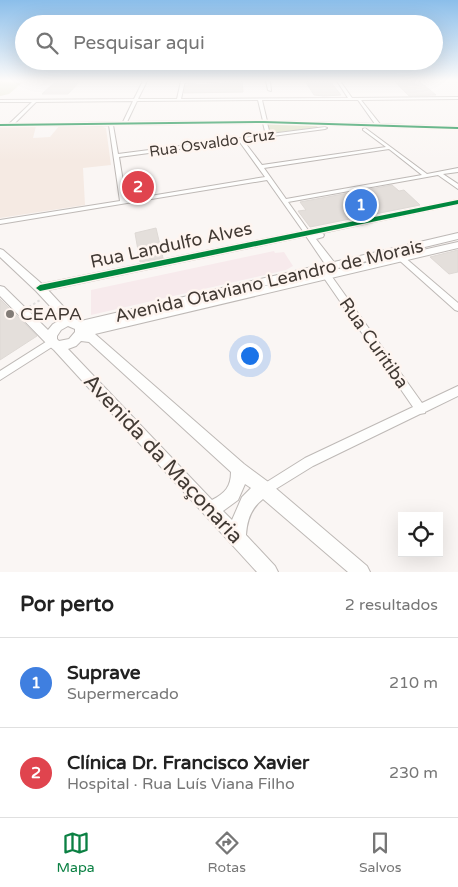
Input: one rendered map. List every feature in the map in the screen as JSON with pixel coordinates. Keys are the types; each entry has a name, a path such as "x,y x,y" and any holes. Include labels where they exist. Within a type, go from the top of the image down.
{"street":[{"path":"11,124 28,108"},
{"path":"124,124 132,108"},
{"path":"261,108 268,135"},
{"path":"356,126 374,126 364,108"},
{"path":"0,125 264,122 313,123 328,126"},
{"path":"313,123 320,126 317,129"},
{"path":"111,124 123,201"},
{"name":"Rua Osvaldo Cruz","path":"116,156 241,140 328,126 356,126 364,129 374,126 458,132"},
{"path":"438,127 433,128 442,131"},
{"path":"425,129 438,127 458,128"},
{"path":"364,129 425,175"},
{"path":"241,140 335,270"},
{"path":"261,167 389,148"},
{"path":"285,201 458,170"},
{"path":"438,173 458,187"},
{"path":"0,222 268,178"},
{"path":"309,235 458,202"},
{"path":"309,235 458,208"},
{"name":"Rua Landulfo Alves","path":"40,288 309,235"},
{"name":"Avenida Otaviano Leandro de Morais","path":"78,329 335,270 458,236"},
{"name":"Avenida Otaviano Leandro de Morais","path":"227,295 327,276 335,270 458,245"},
{"path":"0,252 40,288 78,329 92,338 239,469 266,489 361,572"},
{"path":"401,258 458,308"},
{"name":"Rua Curitiba","path":"327,276 421,410"},
{"name":"Avenida da Maçonaria","path":"0,290 53,342 269,572"},
{"path":"53,342 51,335 56,327 78,329"},
{"path":"0,376 53,342 68,345 78,329"},
{"path":"237,539 238,523 242,509 250,498 308,462 458,391"},
{"path":"210,510 230,499 236,492 239,483 239,469"}],"shaded area":[{"path":"60,125 101,126 106,128 111,165 83,168 85,205 0,218 0,126 36,126 33,138 50,137"},
{"path":"274,251 275,253 284,252 293,266 286,270 91,315 91,290"}],"green space":[{"path":"267,124 314,124 318,127 273,133 269,132"}],"building":[{"path":"147,178 150,193 129,197 126,182"},
{"path":"392,185 399,191 404,190 420,205 310,227 298,211 306,210 300,202"},
{"path":"156,228 163,258 140,262 135,233"},
{"path":"458,250 458,272 449,274 430,257"},
{"name":"CEAPA","path":"0,299 37,336 0,360"}],"cycle path":[{"path":"0,125 264,122 458,128"},
{"path":"40,288 458,202"}],"place":[{"name":"Clínica Dr. Francisco Xavier","path":"138,187"},
{"name":"Suprave","path":"361,205"},
{"name":"CEAPA","path":"10,314"}]}
